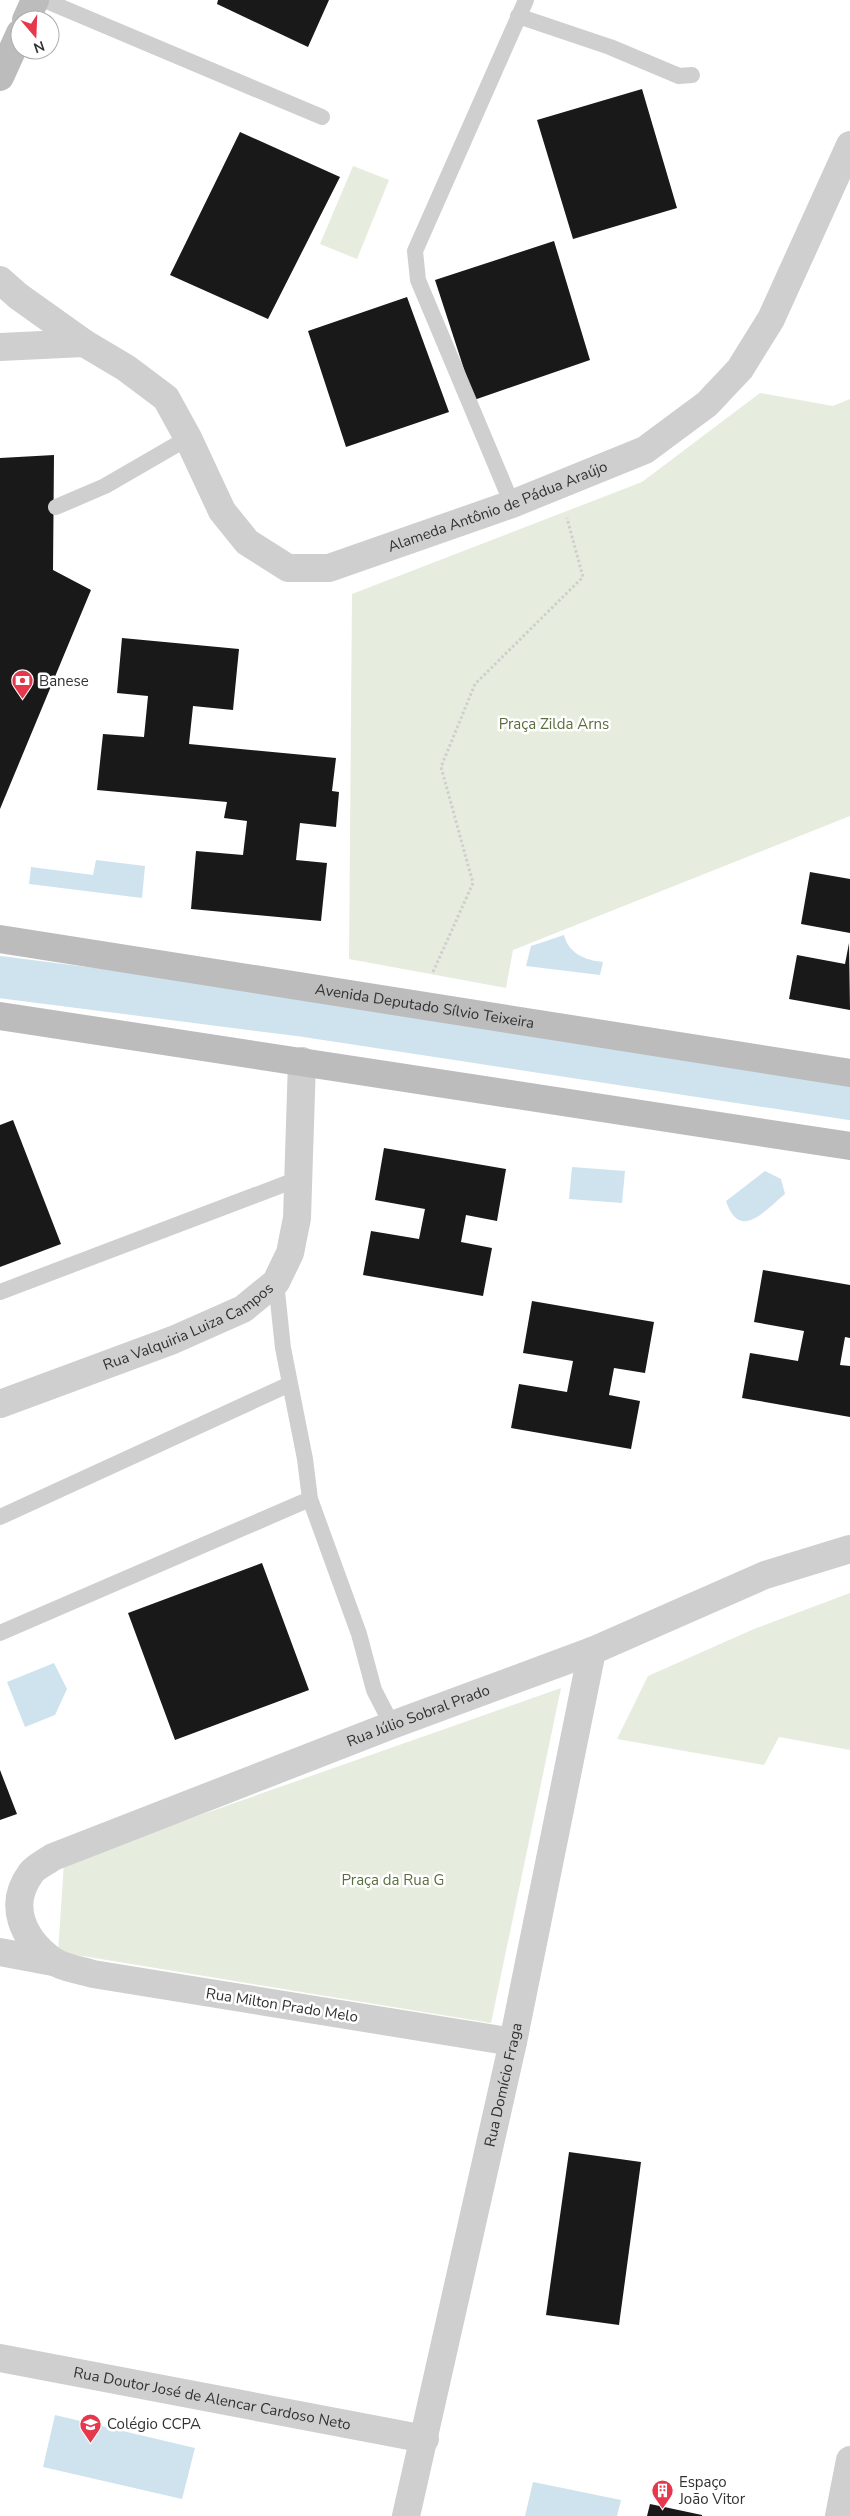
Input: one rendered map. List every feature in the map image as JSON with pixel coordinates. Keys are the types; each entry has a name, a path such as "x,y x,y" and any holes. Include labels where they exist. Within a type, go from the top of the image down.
{"main road":[{"path":"0,77 10,55"},
{"name":"Avenida Deputado Sílvio Teixeira","path":"0,939 850,1072"},
{"path":"0,1016 850,1146"}],"street":[{"name":"Alameda Antônio de Pádua Araújo","path":"0,280 18,296 84,343 126,368 166,398 188,438 222,511 247,542 288,568 329,568 512,504 645,450 707,404 740,369 771,319 850,145"},
{"path":"0,347 84,343"},
{"name":"Rua Valquiria Luiza Campos","path":"0,1404 173,1340 242,1309 276,1282 290,1253 297,1218 302,1061"},
{"name":"Rua Júlio Sobral Prado","path":"18,1914 22,1890 31,1872 52,1857 392,1725 592,1651 765,1575 850,1548"},
{"name":"Rua Domício Fraga","path":"406,2516 425,2439 512,2042 592,1651"},
{"name":"Rua Milton Prado Melo","path":"18,1914 26,1934 54,1962"},
{"name":"Rua Milton Prado Melo","path":"0,1952 54,1962 93,1974 512,2042"},
{"name":"Rua Doutor José de Alencar Cardoso Neto","path":"0,2358 425,2439"},
{"path":"839,2516 850,2460"}],"lane":[{"path":"44,0 322,117"},
{"path":"512,504 418,280 416,251 526,0"},
{"path":"518,16 610,47 678,76 692,74"},
{"path":"56,506 105,486 188,438"},
{"path":"0,1292 298,1179"},
{"path":"276,1282 283,1348 306,1459 310,1499 359,1634 374,1690 392,1725"},
{"path":"0,1517 290,1384"},
{"path":"0,1633 310,1499"}],"path":[{"path":"418,1005 473,883 441,766 475,684 583,577 558,486"}],"green space":[{"path":"353,166 389,180 357,259 320,244"},
{"name":"Praça Zilda Arns","path":"760,393 833,406 850,399 850,816 513,950 506,988 349,959 352,594 642,482"},
{"path":"850,1593 850,1750 779,1737 764,1765 617,1739 648,1676 754,1629"},
{"name":"Praça da Rua G","path":"561,1688 491,2023 58,1952 64,1863"}],"water":[{"path":"96,860 145,866 142,898 29,884 31,867 93,875"},
{"path":"564,935 566,942 579,955 590,960 603,962 600,975 526,966 531,946"},
{"path":"572,1167 625,1171 622,1203 569,1199"},
{"path":"765,1171 781,1179 785,1194 753,1219 738,1220 726,1201"},
{"path":"54,1663 67,1689 55,1715 25,1727 7,1682"},
{"path":"55,2415 195,2448 182,2499 43,2467"},
{"path":"533,2482 621,2500 617,2516 525,2516"}],"building":[{"path":"218,0 329,0 308,47 217,4"},
{"path":"642,89 677,208 573,239 537,120"},
{"path":"240,132 340,177 268,319 170,275"},
{"path":"554,241 590,360 474,400 435,280"},
{"path":"407,297 449,412 346,447 308,331"},
{"name":"Banese","path":"54,455 53,570 91,590 0,809 0,458"},
{"path":"122,638 239,649 233,710 193,706 189,744 336,758 332,791 339,792 336,827 300,823 296,860 327,863 321,921 191,909 196,851 243,855 247,821 224,818 227,802 97,790 103,734 144,737 148,696 117,693"},
{"path":"810,872 850,879 850,933 801,924"},
{"path":"849,943 850,1010 789,999 797,955 845,964"},
{"path":"13,1120 61,1244 0,1267 0,1125"},
{"path":"384,1148 506,1169 497,1221 466,1215 461,1242 492,1248 483,1296 363,1275 371,1231 419,1239 425,1209 375,1200"},
{"path":"763,1270 850,1285 850,1338 845,1337 840,1365 850,1366 850,1417 742,1398 750,1353 798,1361 804,1331 754,1322"},
{"path":"532,1301 654,1322 645,1373 614,1368 609,1395 640,1401 631,1449 511,1428 519,1384 567,1392 573,1361 523,1353"},
{"path":"262,1563 309,1690 175,1740 128,1613"},
{"path":"0,1770 17,1814 0,1820"},
{"path":"569,2152 641,2162 619,2325 546,2315"},
{"name":"Espaço João Vitor","path":"650,2504 702,2515 702,2516 647,2516"}],"waterway":[{"path":"0,977 305,1016 850,1099"}],"place":[{"name":"Banese","path":"23,700"},
{"name":"Colégio CCPA","path":"91,2443"},
{"name":"Espaço João Vitor","path":"663,2510"}]}
